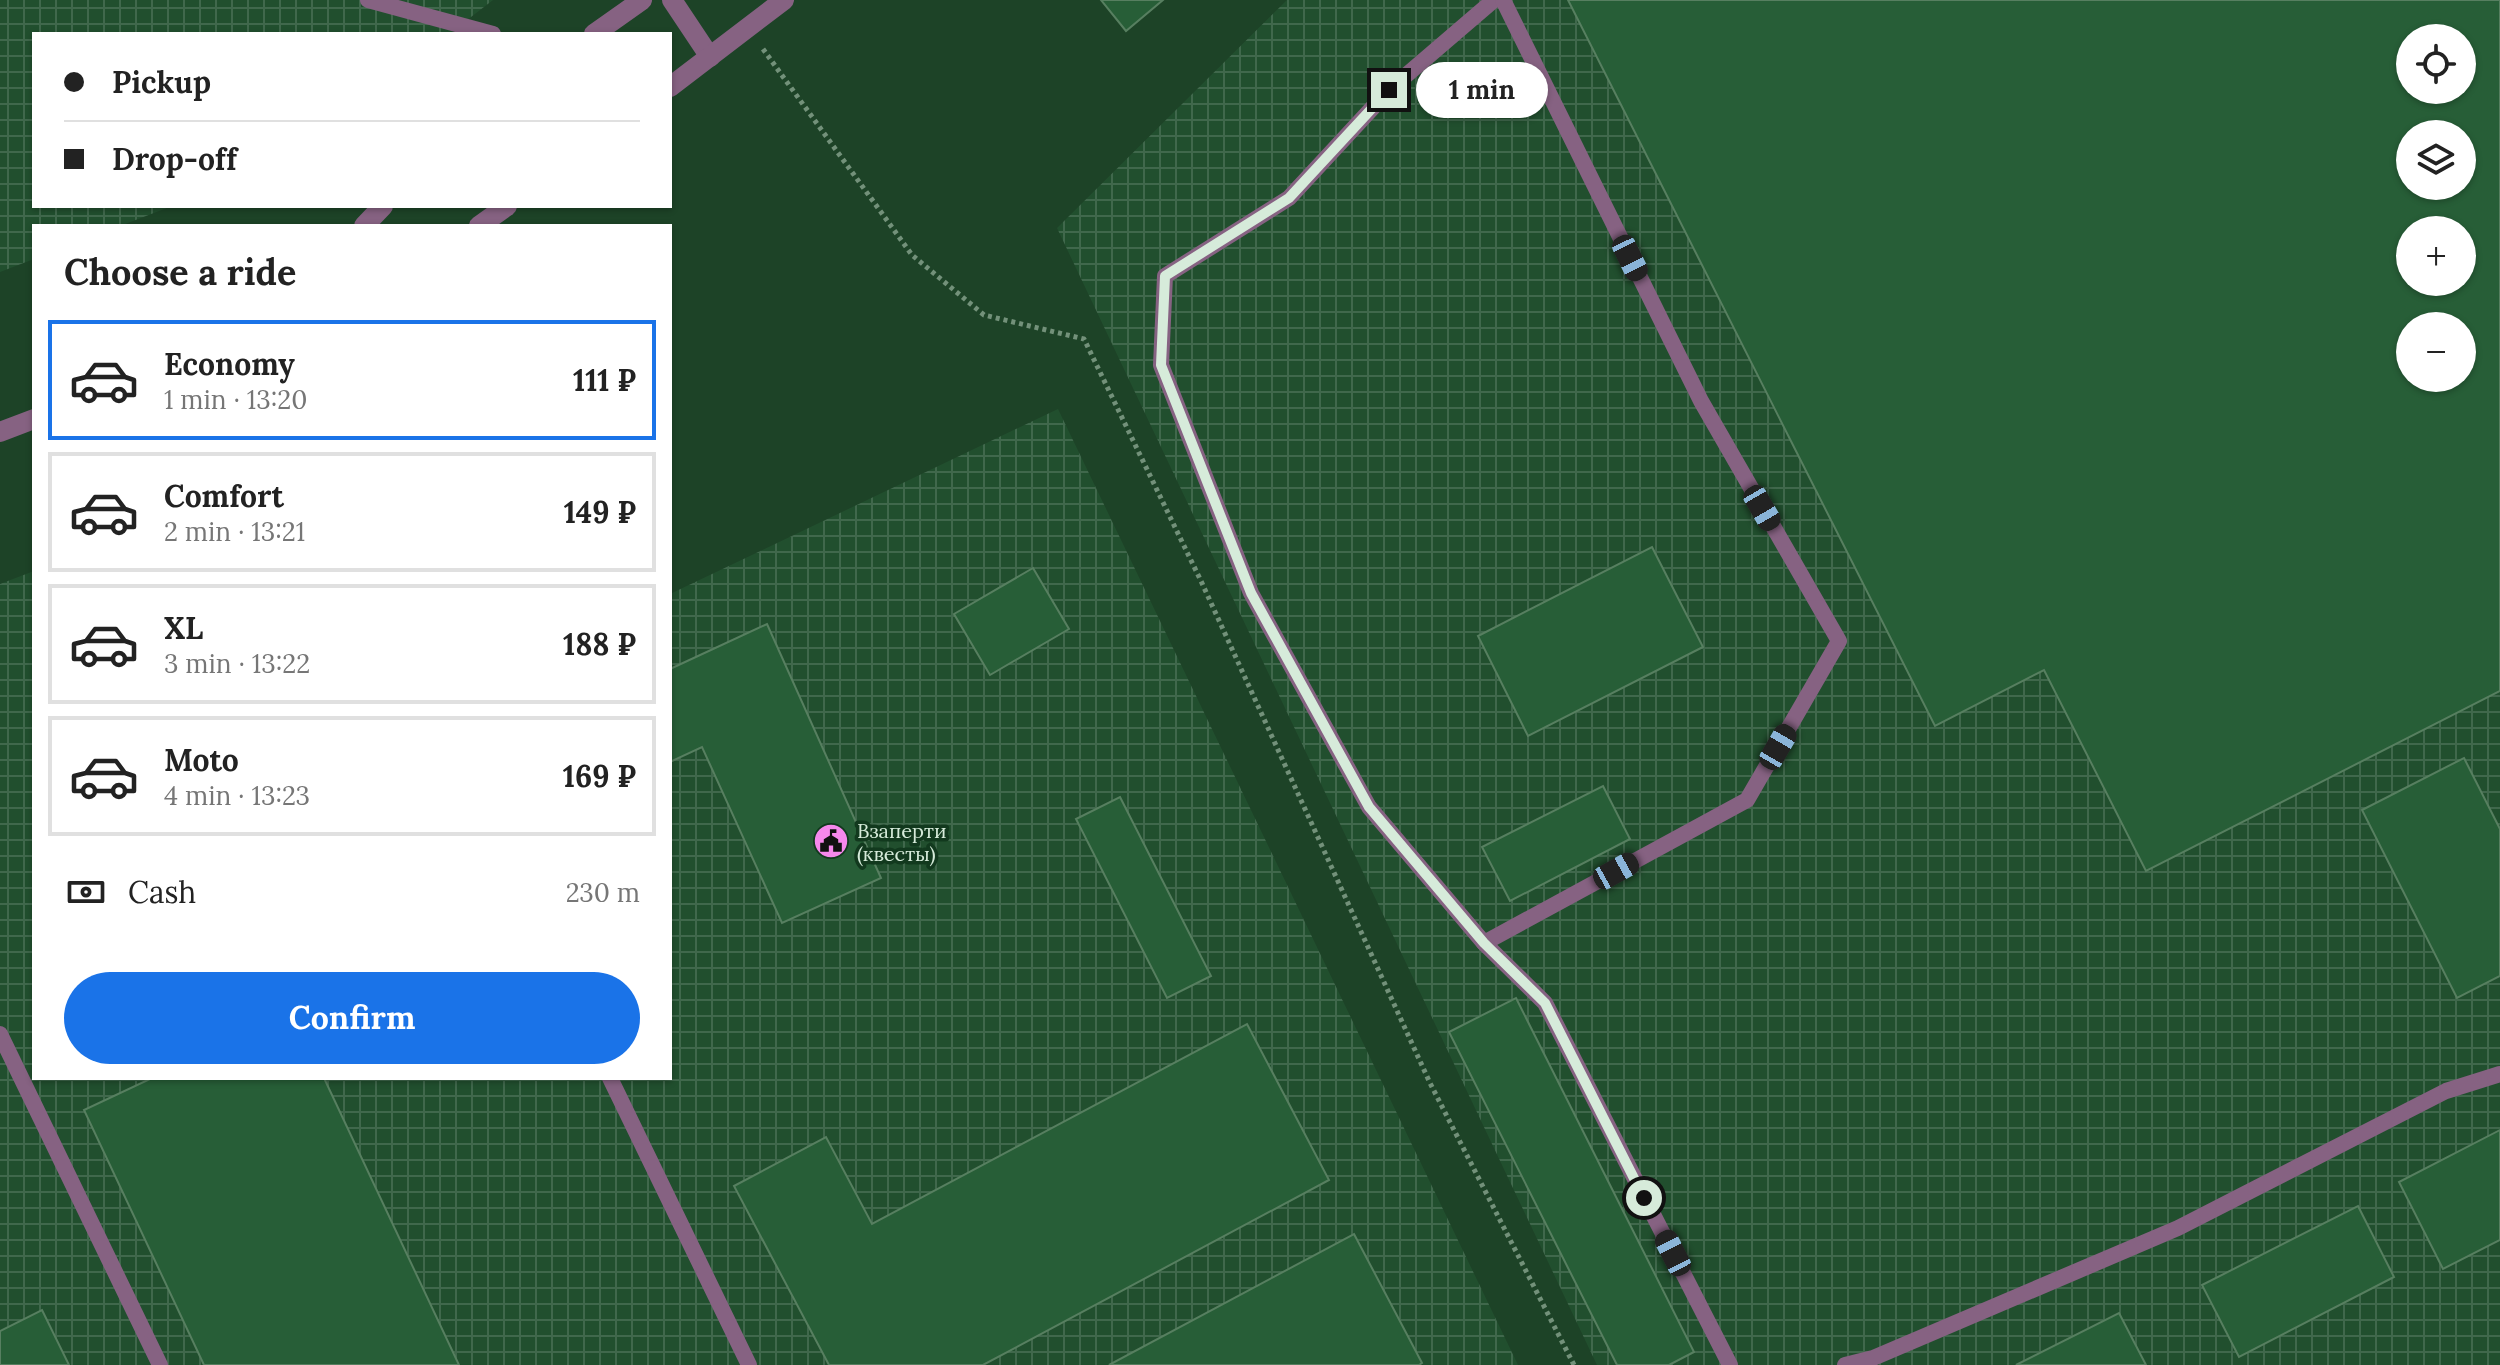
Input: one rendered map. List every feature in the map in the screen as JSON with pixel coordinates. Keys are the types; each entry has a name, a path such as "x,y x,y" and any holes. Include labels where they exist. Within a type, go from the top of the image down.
{"street":[{"path":"597,32 642,0"},
{"path":"672,0 710,57"},
{"path":"672,86 784,0"},
{"path":"366,224 381,208"},
{"path":"482,224 504,208"},
{"path":"0,432 32,420"}],"lane":[{"path":"368,0 486,32"},
{"path":"1494,0 1389,90 1289,198 1165,276 1161,365 1251,593 1369,807 1484,943 1545,1003 1730,1365"},
{"path":"1484,943 1747,800 1839,641 1701,401 1503,0"},
{"path":"0,1034 160,1365"},
{"path":"1845,1365 1873,1358 2178,1228 2446,1091 2500,1074"},
{"path":"611,1080 749,1365"}],"path":[{"path":"748,28 912,255 984,315 1084,339 1201,581 1430,1083 1574,1365"}],"shaded area":[{"path":"0,0 493,0 452,32 32,32 32,208 167,208 125,224 32,224 32,260 0,272"},
{"path":"1287,0 2500,0 2500,1365 1597,1365 1057,228"},
{"path":"1058,409 1518,1365 0,1365 0,584 32,572 32,1080 672,1080 672,593"}],"building":[{"path":"1101,0 1163,0 1126,31"},
{"path":"1568,0 2500,0 2500,691 2146,871 2044,670 1935,726"},
{"path":"1652,547 1703,647 1528,736 1478,636"},
{"path":"1033,568 1069,629 990,675 954,614"},
{"path":"767,624 881,878 782,923 702,747 672,761 672,668"},
{"path":"2464,758 2500,829 2500,976 2457,998 2362,810"},
{"path":"1603,786 1630,839 1510,901 1482,847"},
{"path":"1120,797 1211,976 1167,998 1076,819"},
{"path":"1516,998 1694,1352 1669,1365 1617,1365 1449,1032"},
{"path":"1247,1024 1329,1180 983,1365 829,1365 734,1186 826,1137 872,1224"},
{"path":"148,1080 325,1080 459,1365 204,1365 84,1110"},
{"path":"2500,1130 2500,1240 2443,1269 2399,1182"},
{"path":"2358,1206 2394,1277 2239,1357 2202,1285"},
{"path":"1354,1234 1422,1363 1419,1365 1109,1365"},
{"path":"42,1310 69,1365 0,1365 0,1331"},
{"path":"2119,1313 2146,1365 2016,1365"}],"place":[{"name":"Взаперти (квесты)","path":"831,841"}],"route":[{"path":"1389,90 1289,198 1165,276 1161,365 1251,593 1369,807 1484,943 1545,1003 1644,1198"}]}
